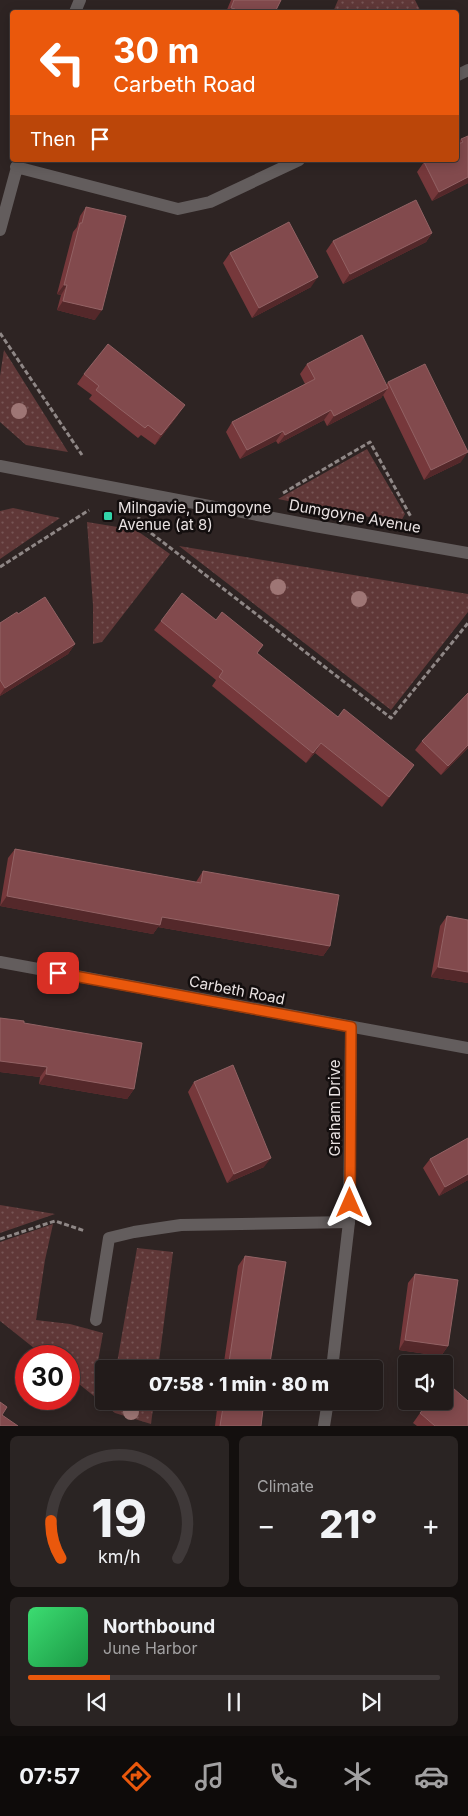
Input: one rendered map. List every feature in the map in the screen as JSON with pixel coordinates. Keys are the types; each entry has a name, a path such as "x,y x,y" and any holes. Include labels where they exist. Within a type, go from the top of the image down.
{"street":[{"path":"0,230 18,164 178,209 210,202 295,162"},
{"name":"Dumgoyne Avenue","path":"0,466 248,514 468,553"},
{"name":"Carbeth Road","path":"0,962 468,1048"},
{"name":"Graham Drive","path":"333,1360 349,1222 351,1027"},
{"path":"96,1320 109,1238 181,1224 349,1222"},
{"path":"324,1426 327,1410"}],"path":[{"path":"0,333 102,485"},
{"path":"248,514 370,442 427,546"},
{"path":"0,567 121,489"},
{"path":"143,494 138,523 390,718 468,623"},
{"path":"0,1239 55,1221 109,1238"}],"shaded area":[{"path":"338,0 415,0 420,10 334,10"},
{"path":"4,350 68,452 26,445 0,422 0,376"},
{"path":"367,449 405,514 400,523 278,499"},
{"path":"13,508 60,518 0,559 0,511"},
{"path":"87,522 136,530 170,554 102,642 93,644 93,605"},
{"path":"179,546 468,594 468,612 391,710"},
{"path":"0,1205 55,1214 0,1233"},
{"path":"53,1224 45,1260 36,1320 70,1324 103,1333 98,1360 95,1360 95,1397 80,1385 80,1345 30,1345 0,1321 0,1242"},
{"path":"137,1248 173,1252 159,1360 118,1360"},
{"path":"111,1410 153,1410 151,1424 115,1413"}],"building":[{"path":"234,0 281,0 276,10 234,10 231,8"},
{"path":"468,136 468,177 439,192 424,162 459,162 459,144 463,142 461,139"},
{"path":"416,200 432,233 350,274 333,241"},
{"path":"86,207 126,216 102,310 63,301 67,285 64,285"},
{"path":"289,222 318,277 259,308 230,253"},
{"path":"362,335 388,388 334,416 331,410 285,435 283,431 247,450 232,422 315,379 307,364"},
{"path":"108,344 185,405 161,435 148,425 145,428 96,390 99,386 84,374"},
{"path":"425,364 468,452 431,470 388,382"},
{"path":"182,593 216,620 222,612 263,645 257,653 338,717 344,709 414,765 389,797 321,743 313,753 219,677 223,671 161,621"},
{"path":"45,597 75,644 5,688 0,680 0,623"},
{"path":"468,693 468,745 448,766 422,741"},
{"path":"15,849 201,883 203,871 339,895 330,946 162,917 160,925 7,896"},
{"path":"447,916 468,920 468,972 438,967"},
{"path":"0,1018 142,1043 134,1089 46,1074 47,1067 0,1061"},
{"path":"233,1065 271,1158 234,1174 194,1082"},
{"path":"468,1138 468,1174 445,1187 430,1159"},
{"path":"245,1256 286,1262 270,1360 229,1360"},
{"path":"415,1274 458,1280 448,1346 405,1340"},
{"path":"453,1388 468,1401 468,1426 435,1426 420,1413 422,1410 453,1410"},
{"path":"0,1402 7,1407 2,1415 18,1426 0,1426"},
{"path":"223,1410 263,1410 261,1426 220,1426"}],"place":[{"name":"Milngavie, Dumgoyne Avenue (at 8)","path":"108,516"}],"route":[{"path":"58,973 351,1027 350,1203"}]}
